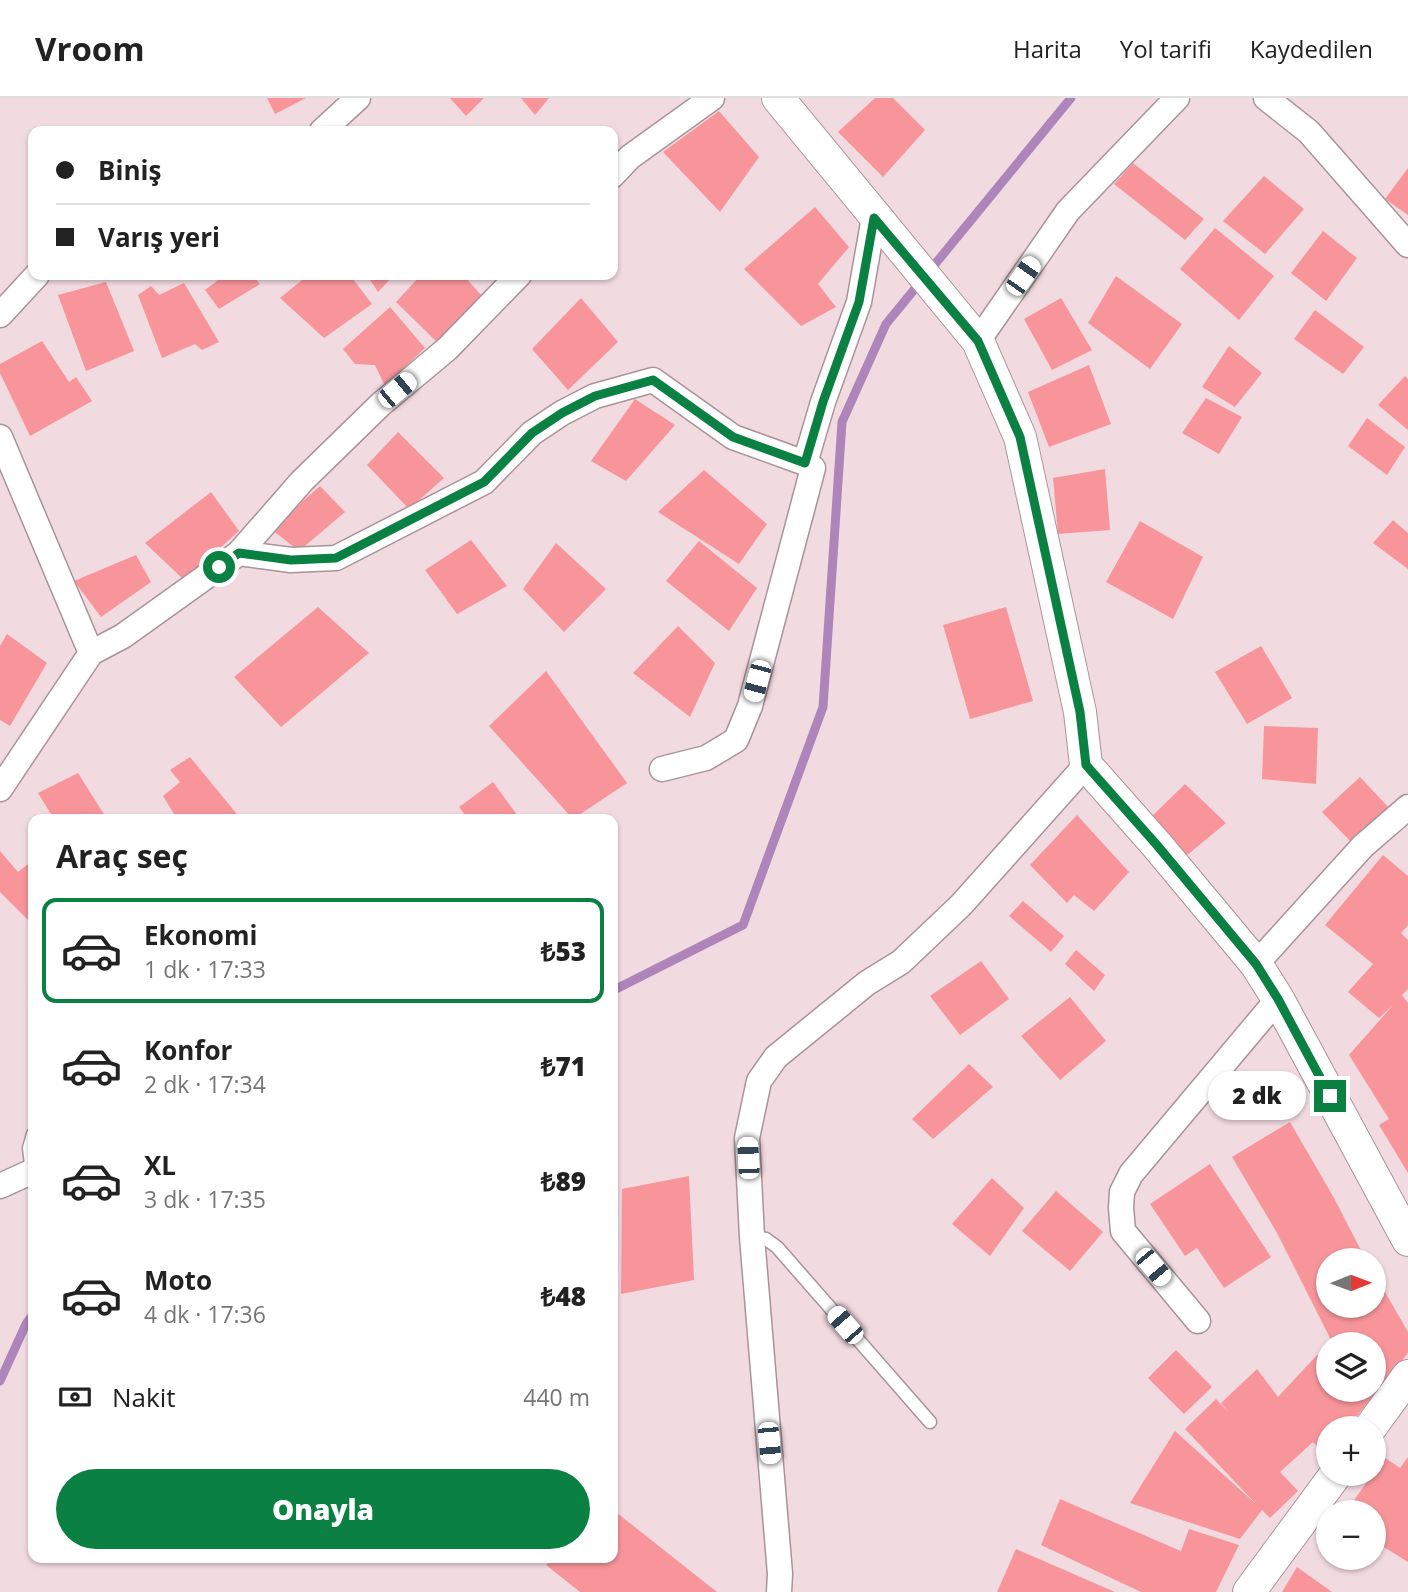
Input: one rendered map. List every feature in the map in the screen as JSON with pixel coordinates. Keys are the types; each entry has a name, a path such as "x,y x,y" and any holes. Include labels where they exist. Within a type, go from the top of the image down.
{"street":[{"path":"327,126 358,98"},
{"path":"618,170 630,157 712,98"},
{"path":"778,98 874,218 978,341 1020,437 1080,712 1086,765 1256,964 1278,999 1408,1240"},
{"path":"978,341 1068,211 1177,98"},
{"path":"1266,98 1309,132 1408,245"},
{"path":"805,463 823,402 859,302 874,218"},
{"path":"0,315 32,280"},
{"path":"0,789 91,653 123,636 239,553 302,481 381,404 447,348 514,280"},
{"path":"239,553 291,560 336,558 484,482 532,433 562,413 595,396 653,380 733,437 813,468 750,706 736,740 706,758 663,769"},
{"path":"0,437 91,653"},
{"path":"779,1592 779,1560 752,1237 747,1138 759,1080 776,1057 867,984 901,962 961,905 1086,765"},
{"path":"1256,964 1363,846 1408,807"},
{"path":"1198,1321 1123,1231 1122,1192 1132,1174 1278,999"},
{"path":"0,1186 28,1174"},
{"path":"1379,1416 1408,1376"},
{"path":"1249,1592 1327,1486"}],"lane":[{"path":"752,1237 766,1239 777,1247 930,1422"}],"building":[{"path":"267,98 306,98 275,114"},
{"path":"450,98 484,98 466,116"},
{"path":"521,98 549,98 535,115"},
{"path":"875,98 893,98 925,130 883,177 838,132"},
{"path":"719,111 759,157 720,212 663,152"},
{"path":"1133,163 1204,219 1185,240 1114,184"},
{"path":"1408,168 1408,215 1385,199"},
{"path":"1264,176 1304,209 1265,254 1223,221"},
{"path":"815,207 849,247 818,284 836,307 801,326 744,269"},
{"path":"1215,228 1274,276 1239,320 1180,269"},
{"path":"1323,231 1357,258 1326,301 1291,273"},
{"path":"1116,276 1182,324 1150,369 1088,323"},
{"path":"218,280 256,280 260,284 219,309 205,290"},
{"path":"302,280 354,280 372,304 324,338 280,298"},
{"path":"370,280 389,280 378,292"},
{"path":"416,280 468,280 482,296 440,345 396,302"},
{"path":"106,282 134,351 86,371 58,295"},
{"path":"184,283 219,342 202,350 195,344 162,358 138,295 151,286 159,295"},
{"path":"581,298 618,342 568,390 532,349"},
{"path":"1061,298 1092,350 1052,370 1024,319"},
{"path":"390,307 425,348 385,386 375,365 355,364 343,349"},
{"path":"1315,310 1364,347 1343,374 1294,339"},
{"path":"42,341 69,382 76,377 92,401 30,436 0,373 0,364"},
{"path":"1229,346 1262,373 1235,407 1202,387"},
{"path":"1089,365 1111,424 1049,447 1028,392"},
{"path":"1405,376 1408,379 1408,430 1378,405"},
{"path":"1206,398 1242,417 1219,454 1182,433"},
{"path":"635,399 675,425 626,481 591,461"},
{"path":"1367,418 1405,447 1387,475 1348,446"},
{"path":"398,432 444,478 409,509 367,465"},
{"path":"1105,469 1110,530 1058,534 1053,478"},
{"path":"704,470 767,524 739,564 658,512"},
{"path":"320,486 345,512 299,551 271,529"},
{"path":"211,492 239,531 184,580 145,543"},
{"path":"1393,520 1408,533 1408,569 1373,543"},
{"path":"1140,521 1203,557 1173,619 1106,582"},
{"path":"471,540 507,586 457,614 425,570"},
{"path":"699,541 757,588 729,631 666,581"},
{"path":"556,543 606,589 564,632 523,589"},
{"path":"136,555 151,582 101,617 74,581"},
{"path":"318,607 369,653 281,727 234,677"},
{"path":"1006,607 1033,701 970,719 943,625"},
{"path":"678,626 715,663 690,717 633,673"},
{"path":"7,634 47,663 10,726 0,720 0,646"},
{"path":"1261,646 1292,698 1247,724 1215,672"},
{"path":"546,671 627,783 580,814 568,814 489,726"},
{"path":"1264,726 1318,728 1316,784 1262,779"},
{"path":"190,757 237,814 174,814 163,796 180,782 170,770"},
{"path":"78,773 104,814 51,814 38,793"},
{"path":"1360,777 1389,808 1352,843 1322,812"},
{"path":"493,782 516,814 464,814 459,807"},
{"path":"1185,784 1226,823 1186,856 1147,821"},
{"path":"1077,815 1129,872 1094,911 1074,895 1067,903 1030,865"},
{"path":"0,851 18,872 28,864 28,920 0,892"},
{"path":"1383,855 1408,876 1408,925 1401,933 1408,940 1408,989 1402,995 1408,1003 1408,1173 1379,1125 1389,1119 1349,1055 1393,1005 1379,1018 1348,992 1373,964 1325,925"},
{"path":"1023,901 1064,936 1051,952 1009,916"},
{"path":"1076,950 1105,975 1094,991 1065,964"},
{"path":"981,961 1009,999 960,1035 930,996"},
{"path":"1070,997 1106,1041 1060,1080 1021,1036"},
{"path":"969,1064 993,1087 933,1139 912,1119"},
{"path":"1290,1122 1334,1198 1360,1248 1316,1248 1316,1310 1277,1233 1232,1157"},
{"path":"1210,1164 1271,1257 1224,1288 1197,1248 1185,1256 1150,1204"},
{"path":"689,1176 694,1280 621,1294 622,1189"},
{"path":"992,1178 1024,1208 990,1256 952,1224"},
{"path":"1056,1191 1103,1232 1070,1271 1022,1231"},
{"path":"1386,1294 1408,1332 1408,1353 1386,1380 1386,1332 1327,1332 1320,1318 1386,1318"},
{"path":"1176,1350 1212,1387 1184,1414 1148,1378"},
{"path":"1316,1356 1316,1402 1368,1402 1357,1416 1316,1416 1316,1446 1313,1442 1280,1472 1298,1491 1270,1518 1262,1510 1240,1539 1130,1503 1175,1431 1256,1504 1185,1429 1216,1399 1229,1413 1221,1403 1257,1369 1278,1397"},
{"path":"1408,1457 1408,1562 1386,1548 1386,1500 1354,1500 1364,1486 1386,1486 1386,1458 1400,1468"},
{"path":"1060,1499 1181,1551 1189,1529 1239,1545 1216,1592 1141,1592 1041,1545"},
{"path":"618,1514 717,1592 580,1592 546,1565 618,1563"},
{"path":"1016,1549 1115,1592 997,1592"},
{"path":"1297,1567 1332,1592 1282,1592"}],"waterway":[{"path":"618,988 743,925 823,707 842,422 886,324 1071,98"},
{"path":"0,1381 28,1321"}],"route":[{"path":"219,567 239,553 291,560 336,558 484,482 532,433 562,413 595,396 653,380 733,437 805,463 823,402 859,302 874,218 978,341 1020,437 1080,712 1086,765 1256,964 1330,1096"}]}
